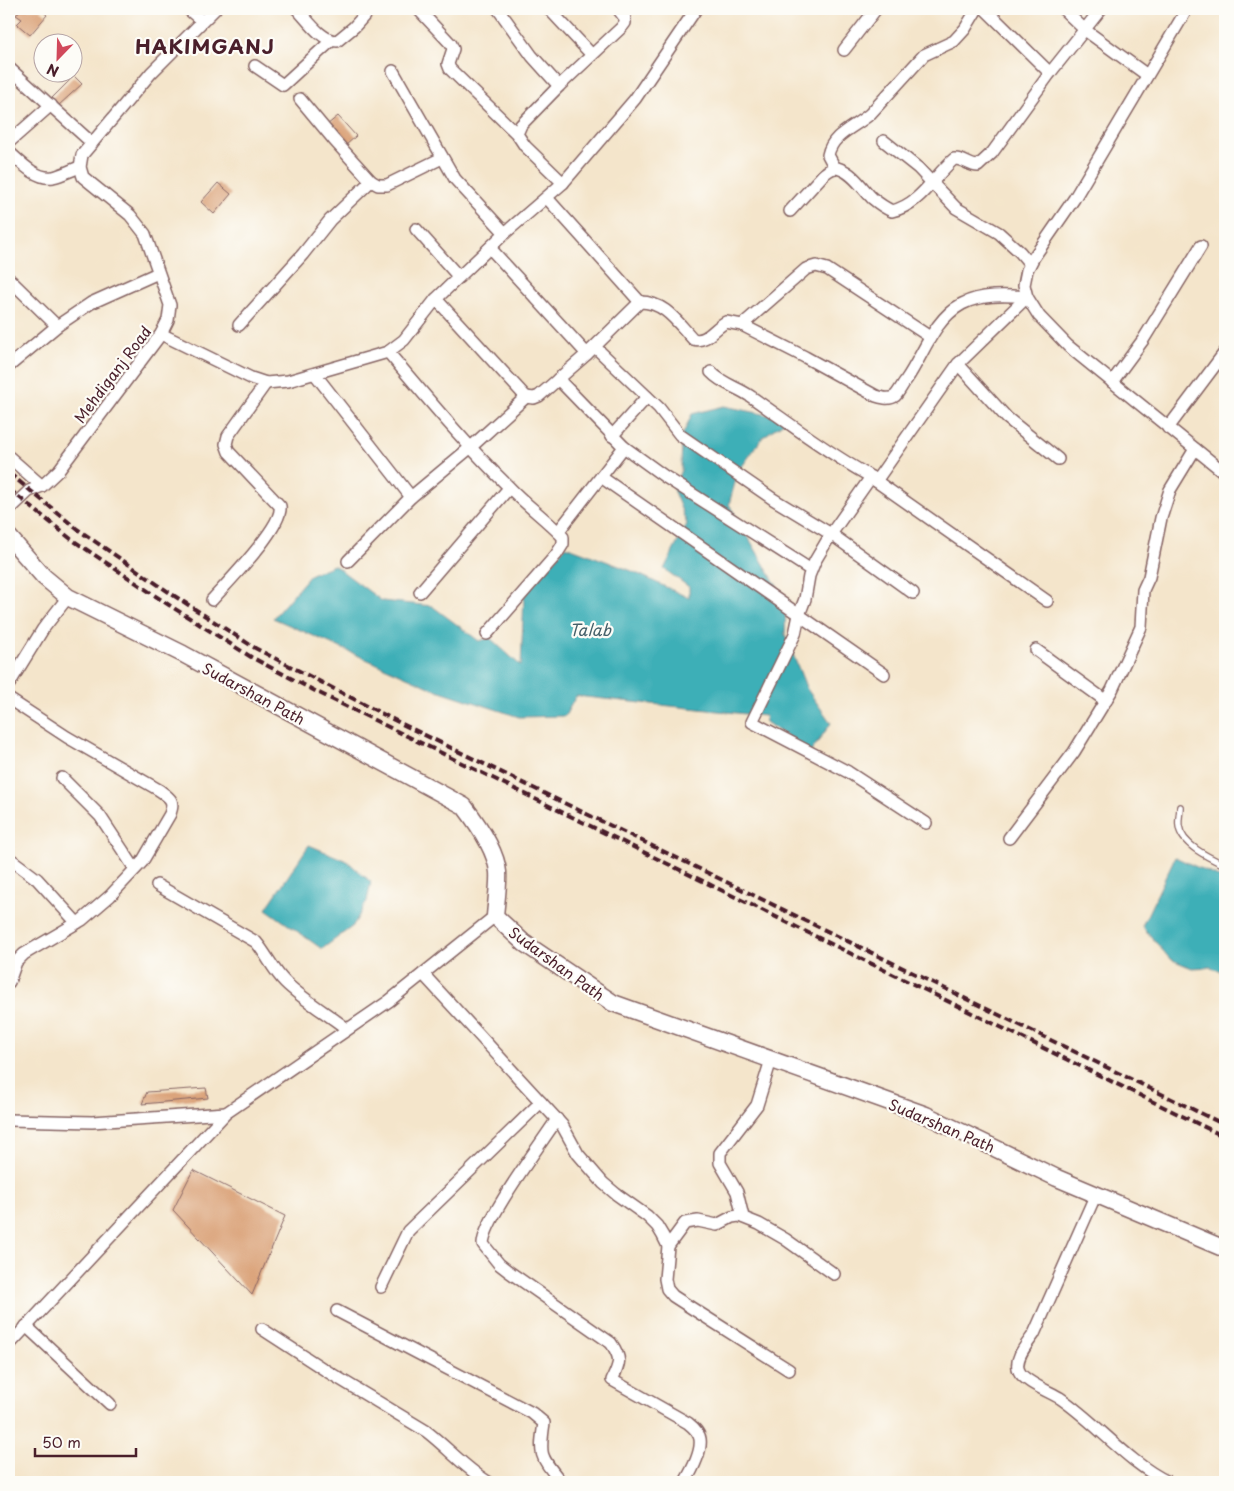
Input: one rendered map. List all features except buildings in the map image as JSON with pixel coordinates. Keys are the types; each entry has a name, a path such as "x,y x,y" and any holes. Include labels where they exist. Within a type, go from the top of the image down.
{"main road":[{"name":"Sudarshan Path","path":"9,537 44,577 68,597 192,659 464,806 478,825 492,854 498,872 495,916 524,943 613,1003 926,1115 1057,1178 1225,1249"}],"street":[{"path":"188,9 202,21"},
{"path":"9,152 43,176 52,177 80,167 82,154 150,73 215,9"},
{"path":"297,9 331,41 337,41 354,27 370,9"},
{"path":"418,9 454,49 448,64 450,69 517,134 525,146 563,183"},
{"path":"498,9 532,56 559,86"},
{"path":"549,9 592,55"},
{"path":"517,134 522,125 559,86 621,28 625,23 625,18 618,9"},
{"path":"161,334 266,383 288,381 315,374 388,352 397,347 436,300 459,277 505,233 563,183 635,99 696,9"},
{"path":"844,50 876,9"},
{"path":"835,168 828,155 835,140 870,114 924,55 954,41 965,29 977,9"},
{"path":"985,9 1050,73"},
{"path":"1063,9 1085,30 1147,75"},
{"path":"790,211 828,171 835,168 849,173 873,198 892,211 908,205 918,198 954,159 959,159 972,166 978,166 992,153 1050,73 1101,9"},
{"path":"1188,9 1074,199 1030,264 1024,285 1027,297 1038,316 1068,346 1225,474"},
{"path":"255,66 283,85 331,41"},
{"path":"9,68 92,142"},
{"path":"393,71 455,179 505,233"},
{"path":"300,99 371,181 378,185 387,185 442,158"},
{"path":"9,142 51,105"},
{"path":"884,141 903,155 956,208 1005,238 1030,264"},
{"name":"Mehdiganj Road","path":"9,510 30,491 42,486 59,470 161,334 170,313 170,305 145,234 130,215 83,177 80,167"},
{"path":"239,325 303,254 330,220 371,181"},
{"path":"547,198 640,302"},
{"path":"416,229 459,277"},
{"path":"1112,382 1143,340 1201,246"},
{"path":"490,248 591,351 660,408 680,435 773,500 831,534 913,593"},
{"path":"742,325 806,269 816,266 827,269 930,337"},
{"path":"9,366 57,326 92,303 158,274"},
{"path":"9,279 57,326"},
{"path":"436,300 526,397 534,398 539,396 591,351 640,302 650,302 662,307 693,339 700,341 705,339 726,322 742,325 876,396 888,399 895,395 909,376 930,337 953,310 964,303 980,298 1005,295 1027,297"},
{"path":"926,823 848,772 752,722 794,634 805,599 811,570 831,534 874,479 958,364 1027,297"},
{"path":"388,352 509,488 562,537 563,544 556,555 486,634"},
{"path":"1168,428 1225,352"},
{"path":"958,364 1007,418 1058,459"},
{"path":"711,372 718,380 746,393 834,456 874,479 1047,601"},
{"path":"315,374 411,497"},
{"path":"558,379 624,447 664,476 811,570"},
{"path":"212,600 257,549 277,522 281,512 280,506 229,452 226,444 228,436 266,383"},
{"path":"348,561 411,497 471,447 526,397"},
{"path":"612,436 648,397"},
{"path":"558,532 624,447"},
{"path":"1009,838 1074,752 1106,701 1141,627 1143,590 1170,490 1195,449"},
{"path":"9,457 42,486"},
{"path":"601,476 884,674"},
{"path":"420,592 509,488"},
{"path":"9,684 43,629 68,597"},
{"path":"1036,650 1106,701"},
{"path":"9,699 67,738 160,790 171,799 173,806 142,862 110,896 77,923 24,954 13,958 9,982"},
{"path":"62,778 100,816 135,869"},
{"path":"9,858 37,878 77,923"},
{"path":"157,885 256,942 266,954 277,974 287,984 347,1029"},
{"path":"9,1344 226,1113 389,1001 495,916"},
{"path":"423,974 557,1120 578,1154 590,1168 616,1194 657,1226 668,1246"},
{"path":"743,1218 737,1192 720,1163 720,1153 757,1106 771,1060"},
{"path":"381,1287 408,1231 541,1102"},
{"path":"9,1120 92,1122 226,1113"},
{"path":"557,1120 497,1211 484,1237 483,1244 508,1272 611,1343 618,1353 619,1361 612,1380 671,1413 696,1430 700,1440 697,1456 685,1482"},
{"path":"1096,1194 1034,1334 1021,1354 1017,1365 1018,1371 1030,1382 1065,1402 1147,1471 1168,1482"},
{"path":"789,1370 690,1307 667,1289 665,1279 668,1246 685,1223 698,1221 717,1225 732,1217 739,1216 785,1238 834,1274"},
{"path":"337,1311 532,1413 544,1423 541,1452 545,1462 561,1482"},
{"path":"26,1326 110,1404"},
{"path":"262,1328 325,1370 426,1432 488,1482"}],"lane":[{"path":"1180,807 1178,826 1181,836 1187,843 1225,864"}],"water":[{"name":"Talab","path":"724,406 788,419 763,437 738,472 729,504 786,602 785,635 807,689 831,723 810,753 766,722 765,716 576,696 565,716 519,717 434,689 273,618 311,574 334,565 382,601 432,606 479,641 490,638 521,666 524,596 566,546 632,571 689,598 689,587 664,569 687,524 673,489 681,470 682,436 692,414"},
{"path":"309,845 347,861 371,882 367,901 353,926 322,949 266,909"},
{"path":"1175,857 1225,880 1225,974 1211,967 1192,968 1170,959 1142,926"}],"railway":[{"path":"9,473 77,529 173,595 255,648 400,723 1225,1125"},
{"path":"9,489 71,539 251,657 317,692 1225,1137"}],"district":[{"name":"HAKIMGANJ","path":"205,46"}]}
